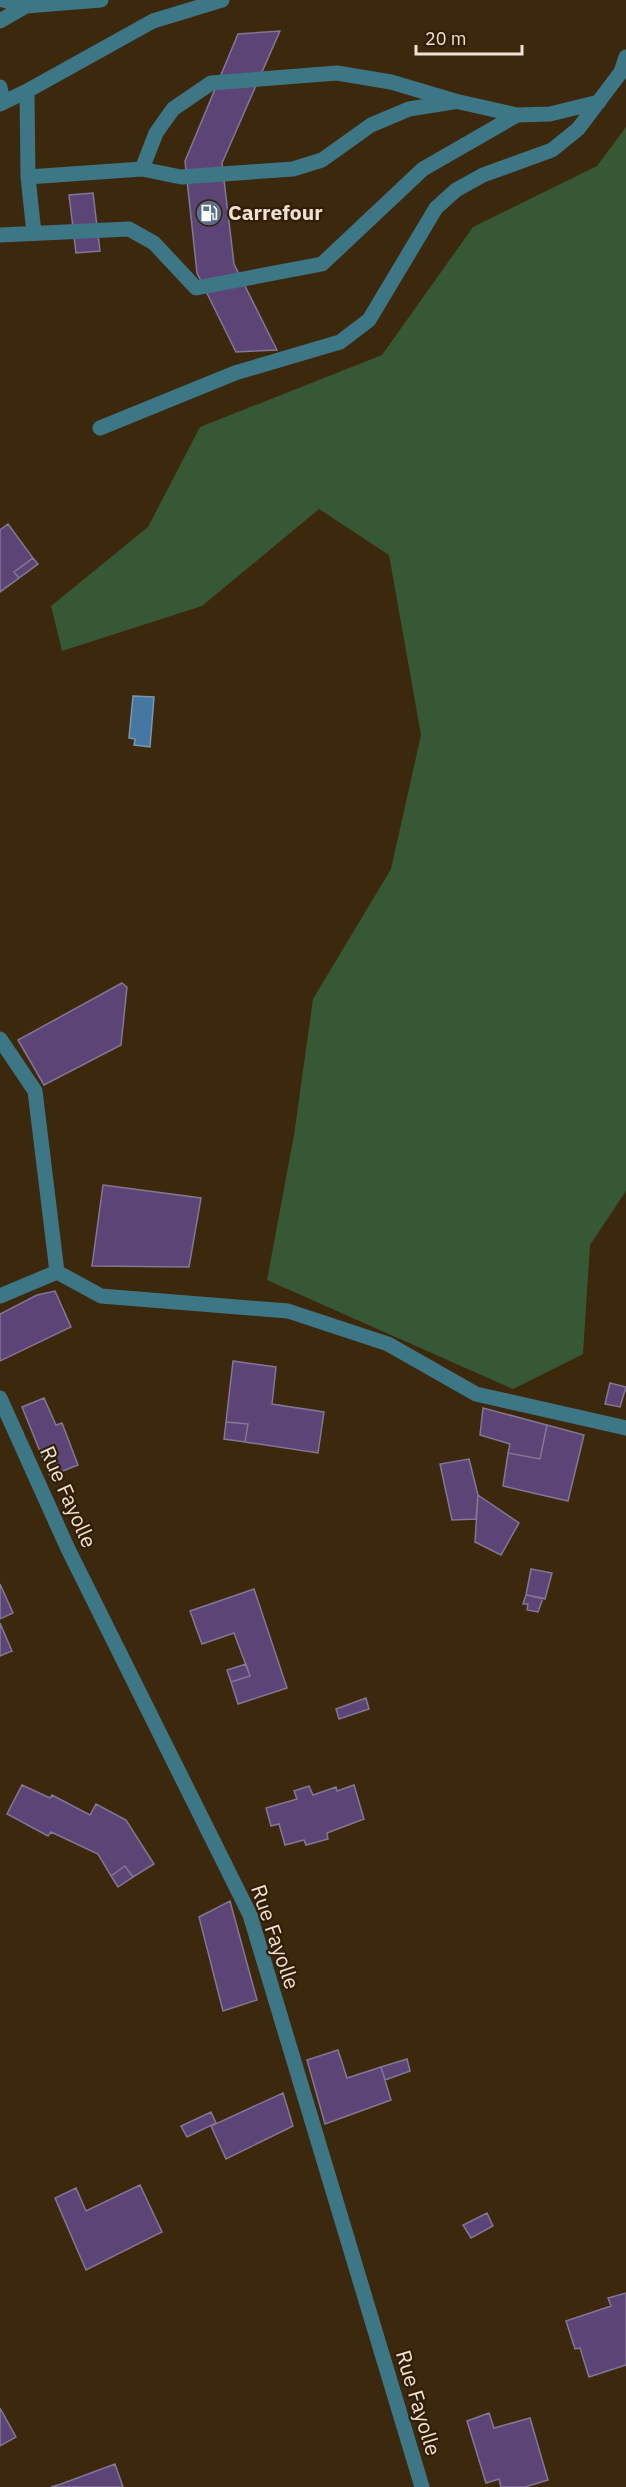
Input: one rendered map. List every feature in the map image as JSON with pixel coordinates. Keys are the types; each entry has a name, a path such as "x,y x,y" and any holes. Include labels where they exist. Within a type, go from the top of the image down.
{"street":[{"path":"3,0 26,6 101,0"},
{"path":"1,97 27,91 153,21 222,0"},
{"path":"0,21 26,6"},
{"path":"100,428 235,373 340,342 369,320 436,207 456,190 483,175 552,150 578,129 621,72 626,57"},
{"path":"142,168 156,133 173,109 211,83 337,73 391,82 456,101 517,115 550,114 599,102"},
{"path":"27,91 28,177 34,233"},
{"path":"28,177 142,168 181,177 293,170 322,160 371,125 409,109 456,101"},
{"path":"0,235 129,229 154,243 196,288 322,264 423,169 517,115"},
{"path":"0,1039 35,1091 57,1272"},
{"path":"0,1296 57,1272"},
{"path":"57,1272 101,1296 288,1311 388,1344 476,1394 626,1428"},
{"name":"Rue Fayolle","path":"0,1398 68,1549 250,1916 422,2487"}],"green space":[{"path":"626,127 626,1191 590,1245 583,1354 513,1389 267,1280 294,1135 313,999 391,869 421,735 389,555 319,509 202,606 62,651 51,606 148,527 200,427 382,355 473,227 597,166"}],"water":[{"path":"133,696 154,697 150,747 134,745 135,739 129,738"}],"building":[{"name":"Carrefour","path":"280,31 222,163 234,264 277,350 236,352 197,273 185,161 238,34"},
{"path":"93,193 100,251 76,253 69,195"},
{"path":"8,524 33,558 14,572 19,578 0,592 0,530"},
{"path":"33,558 38,564 19,578 14,572"},
{"path":"122,983 127,987 121,1045 44,1085 18,1040"},
{"path":"103,1185 201,1198 189,1267 92,1266"},
{"path":"55,1291 71,1327 0,1361 0,1314 37,1295"},
{"path":"233,1361 276,1367 272,1404 324,1412 318,1453 245,1442 248,1424 226,1422"},
{"path":"610,1383 626,1387 620,1407 605,1404"},
{"path":"44,1398 56,1425 62,1423 78,1465 50,1476 22,1407"},
{"path":"483,1408 547,1425 540,1459 508,1453 510,1444 480,1435"},
{"path":"226,1422 248,1424 245,1442 224,1439"},
{"path":"547,1425 584,1435 568,1501 503,1486 508,1453 540,1459"},
{"path":"469,1459 478,1495 476,1519 452,1520 440,1464"},
{"path":"478,1495 519,1523 501,1555 475,1542"},
{"path":"531,1569 552,1573 545,1599 526,1595"},
{"path":"0,1584 13,1613 0,1619"},
{"path":"254,1589 287,1688 238,1704 231,1682 250,1676 234,1633 202,1644 190,1611"},
{"path":"526,1595 543,1598 538,1612 527,1610 528,1604 523,1604"},
{"path":"0,1623 12,1651 0,1656"},
{"path":"246,1664 250,1676 231,1682 227,1670"},
{"path":"366,1698 369,1709 339,1719 336,1709"},
{"path":"22,1785 50,1798 52,1795 90,1815 96,1804 126,1820 154,1864 133,1877 125,1866 111,1876 98,1854 51,1832 48,1836 7,1814"},
{"path":"354,1785 364,1819 327,1833 328,1839 306,1845 304,1840 285,1845 279,1824 271,1826 266,1808 297,1799 294,1791 309,1786 313,1795 336,1787 337,1791"},
{"path":"125,1866 133,1877 118,1887 111,1876"},
{"path":"230,1901 257,2000 223,2011 199,1917"},
{"path":"338,2050 347,2078 381,2067 391,2100 325,2124 307,2060"},
{"path":"407,2059 410,2071 385,2080 381,2067"},
{"path":"283,2093 293,2126 226,2159 211,2126"},
{"path":"211,2112 216,2123 187,2137 181,2126"},
{"path":"140,2185 162,2232 86,2270 55,2198 76,2188 86,2211"},
{"path":"487,2213 493,2226 471,2238 463,2225"},
{"path":"626,2293 626,2365 589,2377 580,2348 575,2349 566,2321 611,2306 608,2298"},
{"path":"0,2408 16,2437 0,2446"},
{"path":"489,2413 494,2428 530,2418 548,2480 525,2487 501,2487 499,2479 486,2483 467,2421"},
{"path":"115,2464 123,2487 51,2487 61,2484"}],"place":[{"name":"Carrefour","path":"209,213"}]}
